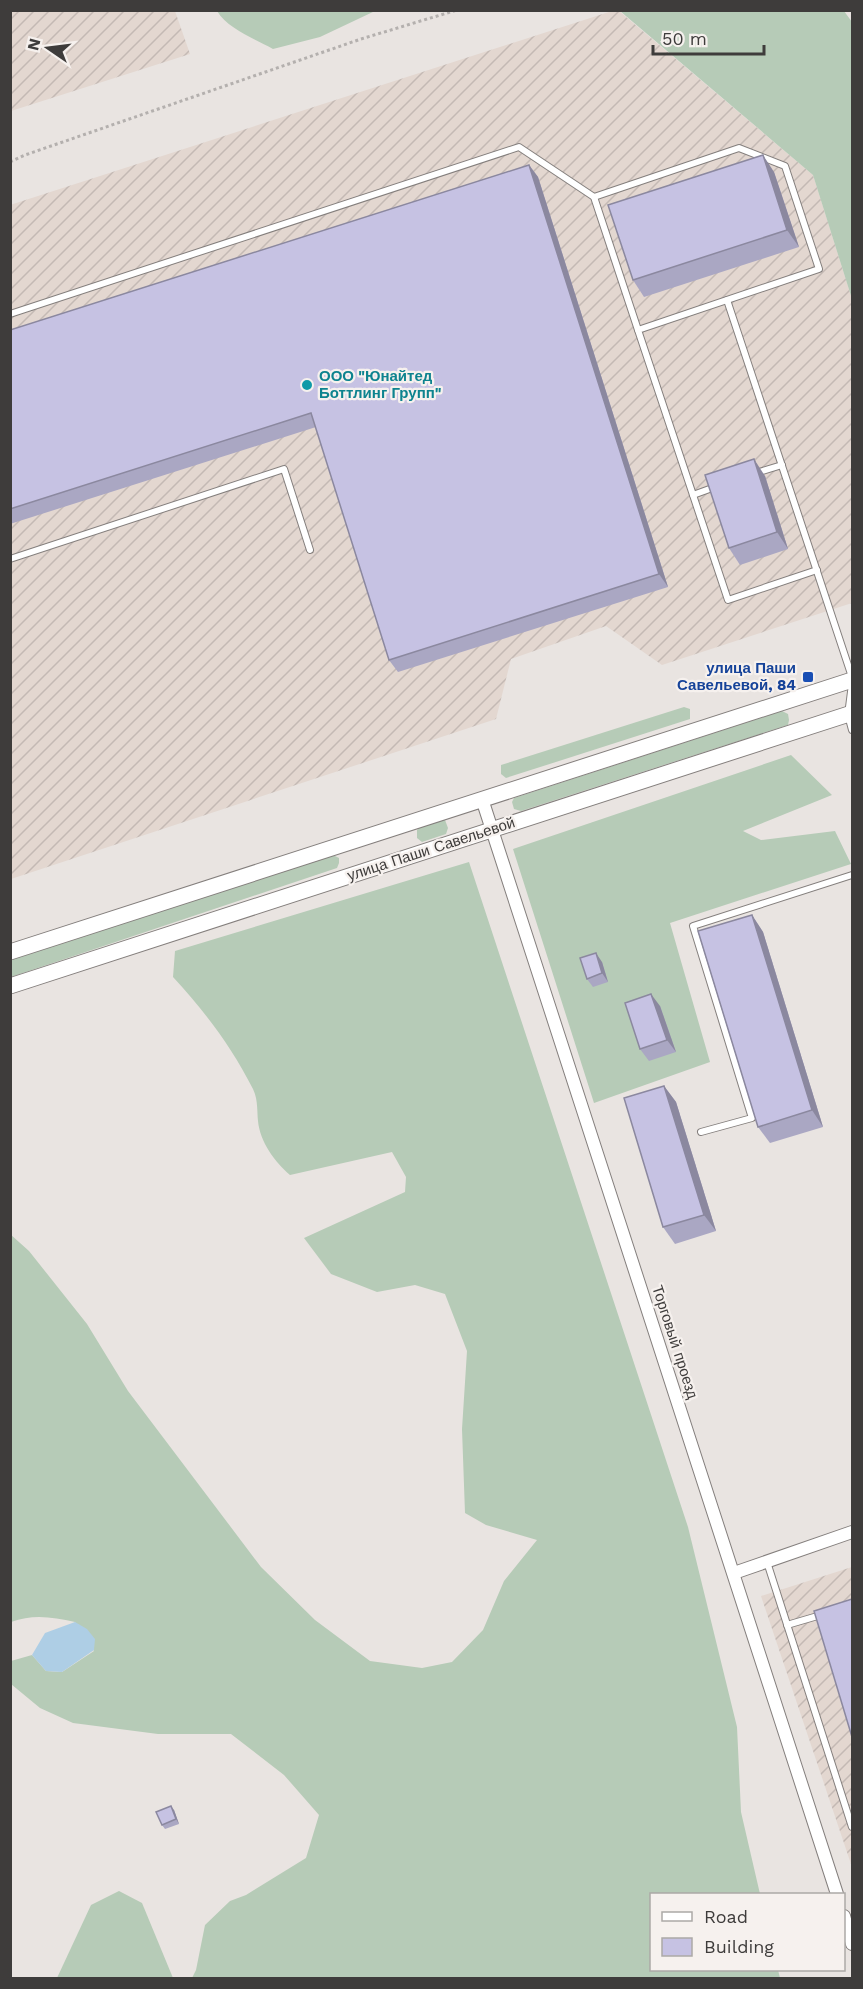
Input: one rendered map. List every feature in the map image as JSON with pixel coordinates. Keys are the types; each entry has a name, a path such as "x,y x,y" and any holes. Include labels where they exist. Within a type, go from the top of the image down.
{"street":[{"path":"10,952 852,680"},
{"name":"улица Паши Савельевой","path":"10,986 850,714"},
{"name":"Торговый проезд","path":"482,799 837,1893"},
{"path":"734,1573 852,1532"},
{"path":"845,1922 852,1944"}],"lane":[{"path":"10,314 519,147 594,197 728,600 817,570"},
{"path":"594,197 739,148 784,166 819,269 638,330"},
{"path":"727,300 852,680 850,714 852,730"},
{"path":"748,476 782,465"},
{"path":"10,559 284,469 310,550"},
{"path":"693,495 726,483"},
{"path":"701,1132 752,1118 693,926 852,875"},
{"path":"767,1562 852,1827"},
{"path":"788,1625 831,1611"}],"path":[{"path":"10,162 350,43 457,10"}],"shaded area":[{"path":"11,10 175,11 190,54 11,111"},
{"path":"612,11 619,11 813,175 852,299 852,603 662,665 606,626 511,659 496,719 11,879 10,205"},
{"path":"852,1567 852,1867 761,1596"}],"green space":[{"path":"217,11 375,11 320,37 273,49 235,28"},
{"path":"620,11 844,11 852,22 852,299 813,175"},
{"path":"684,707 690,709 690,719 506,778 501,774 501,765"},
{"path":"782,711 788,714 788,725 521,811 514,809 512,802 514,798"},
{"path":"791,755 832,795 743,831 761,840 835,831 851,864 670,923 710,1062 594,1103 513,849"},
{"path":"439,819 445,820 448,828 446,834 422,842 417,838 417,830 423,824"},
{"path":"331,854 339,858 337,868 11,977 10,960"},
{"path":"469,862 688,1527 737,1727 741,1812 760,1893 650,1893 650,1971 778,1971 780,1978 192,1978 196,1970 205,1925 230,1901 246,1895 306,1858 319,1815 284,1775 231,1734 158,1734 73,1723 40,1708 11,1684 11,1661 32,1655 46,1671 62,1672 94,1651 75,1622 43,1617 11,1622 10,1234 29,1251 87,1324 128,1391 261,1567 315,1620 370,1661 422,1668 452,1662 483,1630 504,1581 537,1540 486,1525 465,1513 462,1429 467,1351 445,1294 415,1285 377,1292 331,1274 304,1238 405,1192 406,1177 392,1152 290,1175 265,1144 259,1129 255,1093 245,1073 207,1017 173,977 175,951"},
{"path":"119,1891 142,1903 173,1978 57,1978 91,1905"}],"water":[{"path":"75,1622 87,1629 95,1639 94,1650 62,1672 46,1671 32,1655 45,1633"}],"building":[{"path":"763,155 787,230 633,280 608,205"},
{"name":"ООО \"Юнайтед Боттлинг Групп\"","path":"529,165 659,574 389,660 311,413 10,509 10,330"},
{"path":"754,459 777,532 729,548 705,475"},
{"path":"752,915 812,1110 758,1127 698,931"},
{"path":"596,953 602,973 587,979 580,958"},
{"path":"651,994 667,1040 640,1049 625,1003"},
{"path":"664,1086 704,1215 663,1227 624,1098"},
{"path":"852,1599 852,1737 814,1611"},
{"path":"171,1806 176,1819 162,1825 156,1812"}],"place":[{"name":"ООО \"Юнайтед Боттлинг Групп\"","path":"307,385"},
{"name":"улица Паши Савельевой, 84","path":"808,677"}]}
